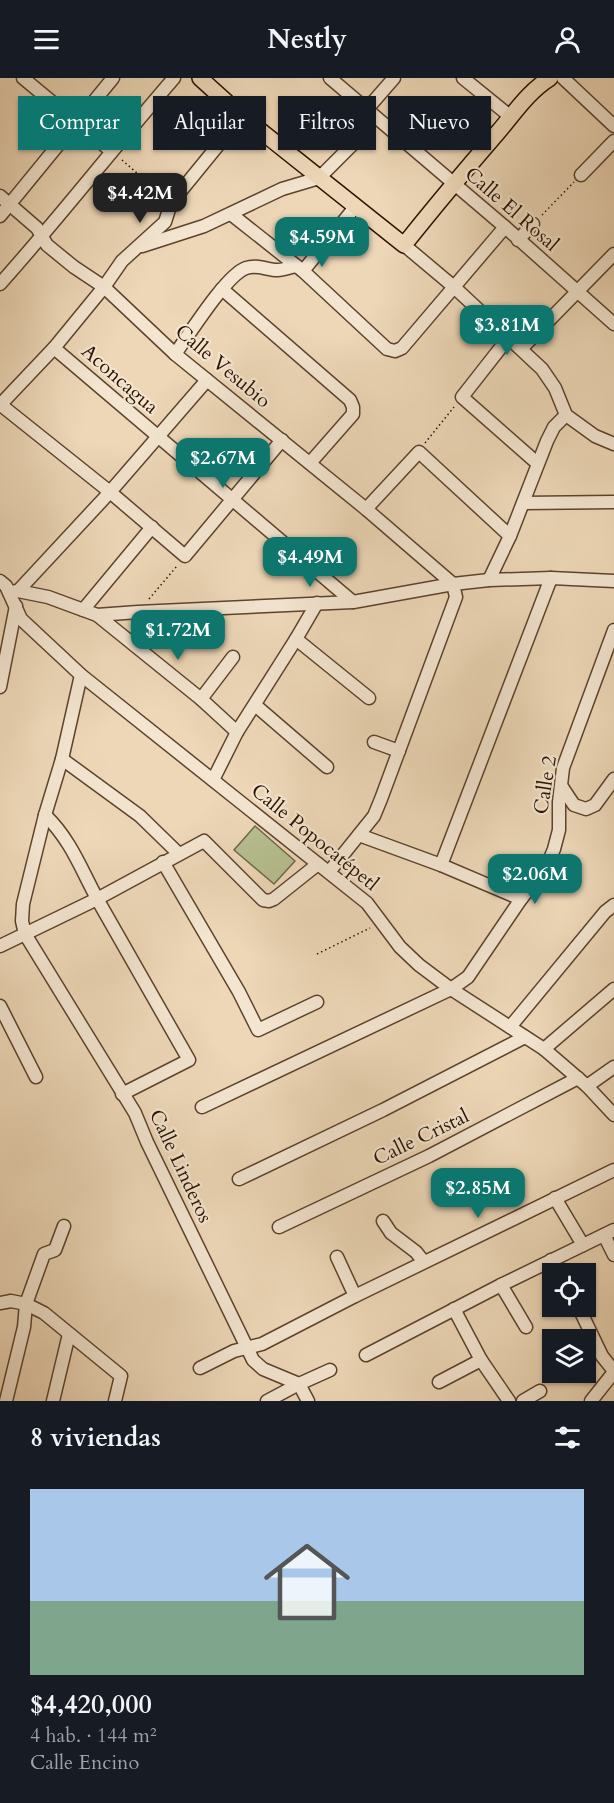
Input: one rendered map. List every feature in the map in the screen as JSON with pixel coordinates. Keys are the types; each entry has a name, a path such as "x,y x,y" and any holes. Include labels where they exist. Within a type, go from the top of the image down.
{"main road":[{"path":"200,78 220,96"},
{"path":"266,135 404,245 511,117 540,84 550,78"}],"street":[{"path":"23,78 46,96"},
{"path":"98,96 113,78"},
{"path":"0,284 174,78"},
{"name":"Calle El Rosal","path":"330,78 351,96"},
{"path":"376,99 394,78"},
{"path":"464,78 511,117"},
{"path":"562,78 614,126"},
{"name":"Calle El Rosal","path":"376,117 614,324"},
{"path":"581,175 614,141"},
{"path":"0,216 5,201 51,150"},
{"path":"214,150 171,202 165,222 122,261 104,287 54,348 0,405 110,492 185,556 282,440"},
{"path":"135,249 204,226 282,189 319,178 347,150"},
{"name":"Calle Vesubio","path":"5,201 36,228 47,245 104,287 175,354 366,508 453,584"},
{"path":"175,354 236,273 256,266 280,271 299,268 356,206"},
{"path":"231,214 299,268 387,349 395,351 402,348 505,227"},
{"path":"165,222 171,236"},
{"path":"518,240 533,224"},
{"path":"404,245 454,287 542,369 555,388 566,415 595,436 614,444"},
{"path":"521,349 614,254"},
{"path":"222,290 350,400 353,407 352,414 310,463"},
{"path":"509,337 462,397 537,463"},
{"name":"Aconcagua","path":"54,348 353,602"},
{"path":"14,591 110,492 207,380"},
{"path":"489,580 510,536 537,463 554,427 566,415"},
{"path":"366,508 419,452 510,536"},
{"path":"523,503 614,502"},
{"path":"83,610 152,528"},
{"path":"97,615 353,602 453,584 489,580 551,578 614,581"},
{"path":"441,865 551,578"},
{"name":"Calle Popocatépetl","path":"0,581 14,591 21,619 81,675 367,903 400,947 419,965 451,989 544,1049 583,1082 614,1115"},
{"path":"329,872 374,816 456,597 453,584"},
{"path":"14,591 48,597 97,615 201,699 237,732"},
{"path":"213,780 237,732 316,603"},
{"path":"0,687 16,606"},
{"name":"Calle 2","path":"202,1107 451,989 468,977 521,899 547,866 559,830 559,802 563,768 609,657 614,630"},
{"path":"296,639 369,698"},
{"path":"201,699 233,657"},
{"path":"25,934 22,921 23,904 45,815 62,759 81,675"},
{"path":"255,705 327,767"},
{"path":"374,742 399,751"},
{"path":"62,759 140,816 179,854"},
{"path":"562,787 574,805 586,809 595,805 614,779"},
{"path":"45,815 69,844 97,899 189,1060 122,1094"},
{"path":"359,835 441,865 521,899"},
{"path":"0,946 97,899 204,841 263,900 274,899 318,864"},
{"path":"164,862 239,992 258,1030 317,1002"},
{"path":"510,1027 605,912 614,905"},
{"name":"Calle Linderos","path":"25,934 135,1113 253,1360 263,1369 299,1384"},
{"path":"544,1049 614,990"},
{"path":"0,1006 36,1077"},
{"path":"239,1179 383,1110 525,1037"},
{"name":"Calle Cristal","path":"279,1227 614,1067"},
{"path":"200,1368 234,1351 262,1344 355,1296 614,1170"},
{"path":"555,1198 583,1245"},
{"path":"383,1221 399,1241 416,1252 424,1262"},
{"path":"6,1401 24,1327 26,1304 44,1254 55,1250 64,1226"},
{"path":"366,1355 501,1285 609,1233 614,1255"},
{"path":"337,1257 355,1296"},
{"path":"501,1285 526,1327"},
{"path":"0,1303 11,1301 26,1304 44,1313 121,1376 115,1401"},
{"path":"454,1310 481,1360 509,1401"},
{"path":"583,1317 602,1356 614,1371 593,1400"},
{"path":"53,1401 69,1334"},
{"path":"439,1382 481,1360"},
{"path":"267,1401 330,1370"},
{"path":"299,1384 308,1401"},
{"path":"523,1401 540,1391"}],"path":[{"path":"111,151 171,202"},
{"path":"533,224 581,175"},
{"path":"419,452 462,397"},
{"path":"138,612 185,556"},
{"path":"316,954 382,922"}],"green space":[{"path":"255,826 295,861 274,884 234,850"}]}
